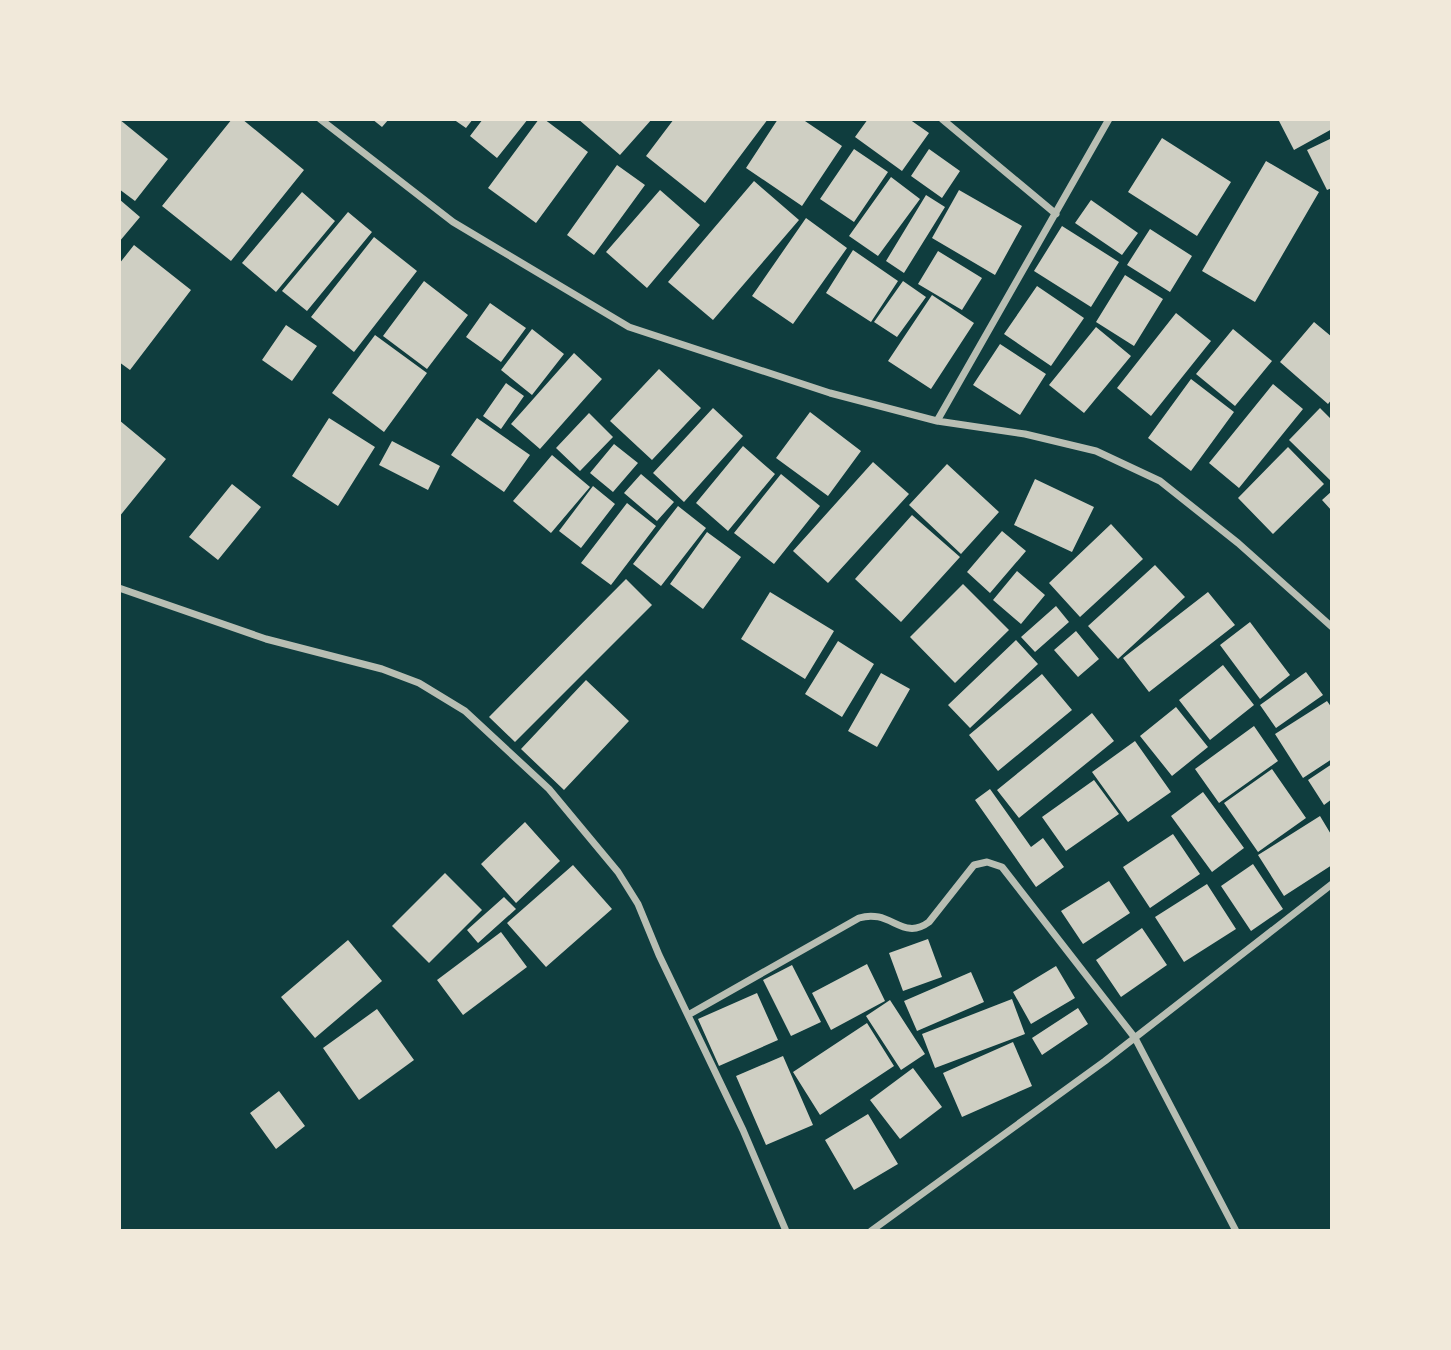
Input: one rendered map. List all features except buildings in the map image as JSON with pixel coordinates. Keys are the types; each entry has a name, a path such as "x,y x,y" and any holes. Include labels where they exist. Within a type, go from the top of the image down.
{"street":[{"path":"320,119 453,222 629,327 830,393 937,421 1025,434 1096,451 1160,481 1238,543 1332,628"},
{"path":"942,119 1056,214"},
{"path":"937,421 1109,119"},
{"path":"119,588 267,639 382,669 419,683 465,712 549,789 618,872 638,904 743,1130 786,1231"},
{"path":"688,1015 859,918 877,915 909,930 922,927 929,922 974,865 987,862 1002,867 1135,1038 1236,1231"},
{"path":"872,1231 1135,1038 1310,904 1332,884"}]}
